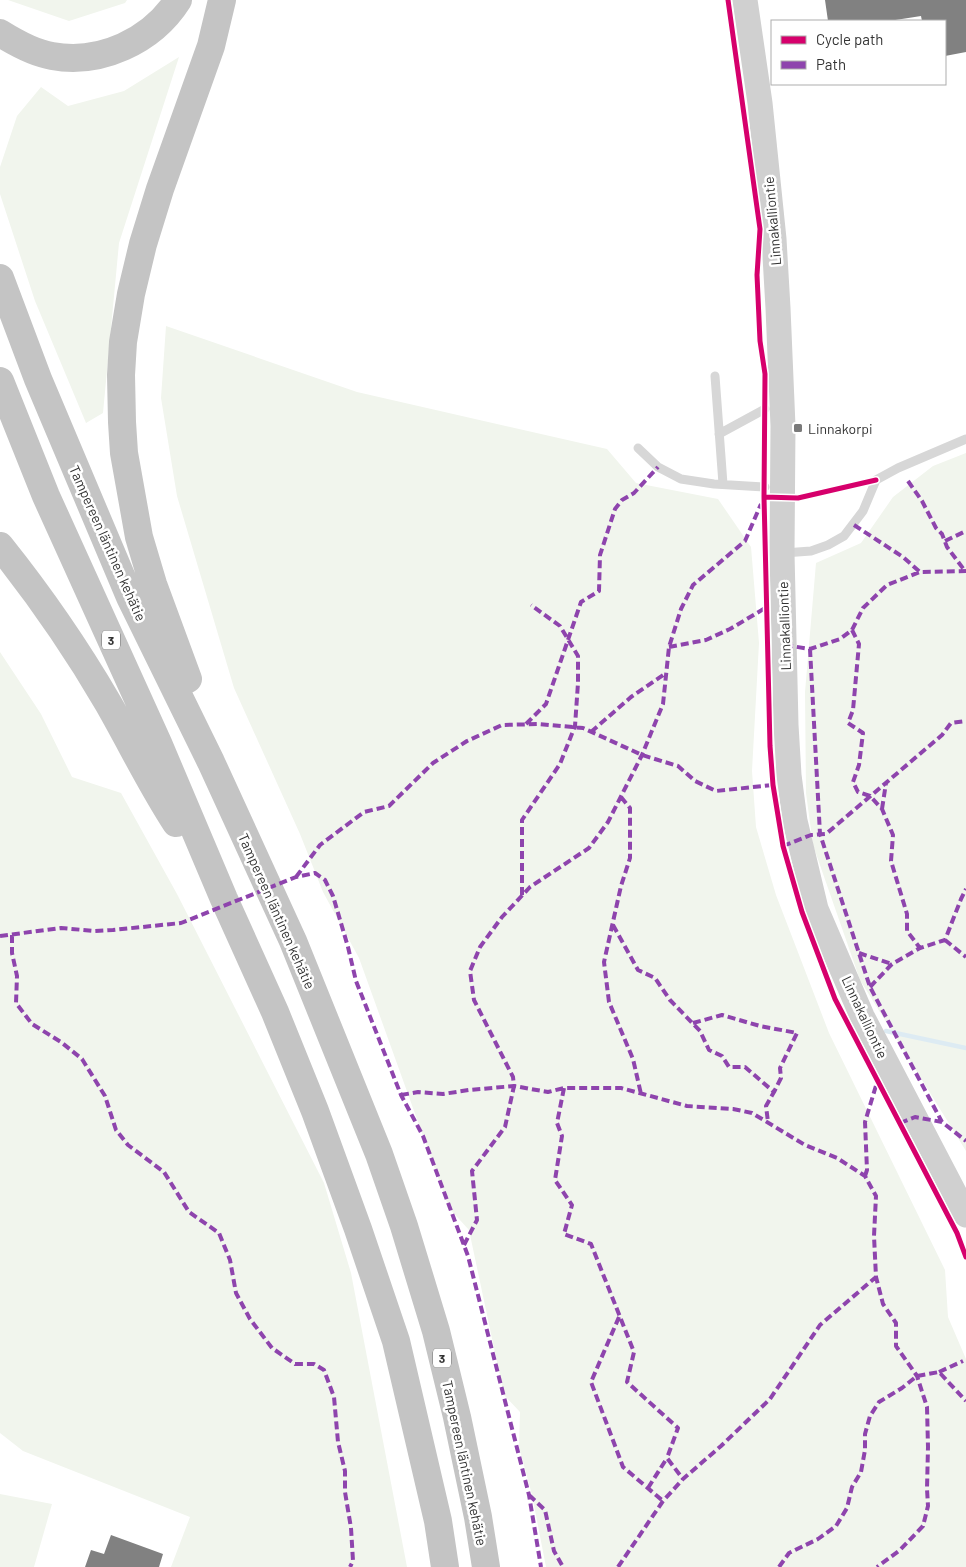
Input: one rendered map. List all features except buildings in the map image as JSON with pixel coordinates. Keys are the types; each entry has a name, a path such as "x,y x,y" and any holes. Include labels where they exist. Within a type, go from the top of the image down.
{"highway":[{"path":"0,33 18,43 51,56 69,58 88,57 122,48 139,39 164,18 178,0"},
{"path":"211,762 186,675 162,611 139,537 124,453 121,375 123,342 131,294 143,244 160,189 211,46 222,0"},
{"name":"Tampereen läntinen kehätie","path":"0,278 38,379 130,597 211,762 293,940 379,1154 404,1226 436,1331 457,1417 478,1517 486,1567"},
{"name":"3","path":"0,381 46,496 158,742 224,899 275,1012 315,1111 358,1229 392,1332 422,1448 438,1521 445,1567"},
{"path":"0,546 33,587 68,638 108,703 172,818 224,899"}],"main road":[{"name":"Linnakalliontie","path":"745,0 760,103 774,239 782,426 782,553 789,775 799,841 816,909 862,1016 966,1216"}],"lane":[{"path":"715,376 723,484"},
{"path":"719,434 765,409"},
{"path":"782,553 811,551 828,545 844,536 863,511 876,480 898,468 966,439"},
{"path":"638,448 658,467 680,479 764,487"}],"shaded area":[{"path":"8,0 127,0 125,3 69,21"},
{"path":"179,57 119,243 103,413 86,423 35,301 0,194 0,167 17,116 41,87 68,106 124,91"},
{"path":"166,326 357,392 607,449 636,483 718,499 751,547 759,643 752,771 756,827 776,895 829,1033 945,1270 948,1317 966,1359 966,1567 546,1567 532,1495 519,1447 520,1412 504,1395 469,1230 449,1208 359,958 323,892 300,834 234,688 177,496 161,398"},
{"path":"966,453 966,1151 860,980 813,845 806,793 805,692 816,563 861,543 893,497 933,466"},
{"path":"0,652 41,714 72,777 121,793 177,894 324,1183 351,1273 407,1567 171,1567 190,1517 23,1451 0,1433"},
{"path":"0,1494 52,1504 34,1567 0,1567"}],"waterway":[{"path":"886,1031 966,1048"}],"marked path":[{"path":"526,724 546,704 581,602 599,591 600,555 615,509 622,500 634,493 658,467"},
{"path":"908,481 922,501 936,528 942,534 947,547 965,571"},
{"path":"464,1245 477,1220 472,1171 505,1127 514,1086 513,1077 474,1000 470,971 480,947 502,917 530,887 589,848 608,822 642,755 663,704 669,647 681,609 693,585 745,541 761,504"},
{"path":"854,525 903,557 920,572"},
{"path":"945,541 966,531"},
{"path":"785,645 810,649 840,639 852,630 863,608 887,585 920,572 966,571"},
{"path":"522,895 522,820 560,764 575,726 578,683 578,656 560,626 531,605"},
{"path":"669,647 706,640 730,629 767,607"},
{"path":"852,630 859,644 853,710 848,723 863,733 859,765 853,782 858,792 870,796 882,809 893,835 891,861 907,914 907,931 920,948"},
{"path":"810,649 820,834 870,987 942,1122"},
{"path":"591,732 631,697 666,673"},
{"path":"783,846 811,835 826,834 942,735 951,723 966,721"},
{"path":"296,877 320,845 364,812 389,806 433,763 467,741 502,725 539,724 583,728 642,755 678,766 695,781 716,791 773,785"},
{"path":"882,809 886,783"},
{"path":"621,797 630,808 630,858 621,886 604,962 609,1002 633,1059 641,1094"},
{"path":"0,936 61,928 95,931 181,923 296,877 315,873 325,880 333,896 356,981 401,1095 423,1136 468,1256 529,1495 541,1567"},
{"path":"870,987 892,964 920,948 945,940 966,889"},
{"path":"613,925 638,970 655,978 670,1000 700,1031 709,1050 722,1056 729,1067 745,1067 774,1092 766,1106 768,1122"},
{"path":"12,935 12,953 17,976 16,1003 32,1024 61,1042 82,1059 105,1096 116,1130 128,1145 164,1172 189,1212 219,1233 230,1260 236,1293 250,1319 272,1348 295,1364 314,1364 324,1370 334,1397 338,1442 345,1471 345,1492 351,1528 353,1561 350,1567"},
{"path":"945,940 966,957"},
{"path":"859,953 892,964"},
{"path":"693,1023 722,1015 760,1026 797,1033 780,1068 781,1078 774,1092"},
{"path":"865,1176 867,1170 865,1122 878,1079"},
{"path":"401,1095 418,1092 443,1094 514,1086 548,1092 564,1088 621,1088 687,1106 733,1109 752,1113 805,1145 837,1158 865,1176 876,1196 874,1236 876,1277 883,1304 896,1323 896,1346 917,1376 927,1407 928,1506 923,1526 900,1550 877,1567"},
{"path":"564,1088 557,1123 562,1136 555,1180 572,1205 564,1234 591,1244 634,1352 627,1382 678,1428 667,1458 683,1479"},
{"path":"900,1123 915,1117 942,1122 966,1141"},
{"path":"618,1567 663,1501 683,1479 770,1399 820,1325 876,1277"},
{"path":"619,1317 591,1382 623,1467 663,1501"},
{"path":"939,1372 963,1361"},
{"path":"779,1567 789,1553 818,1539 836,1526 847,1508 852,1487 861,1472 865,1450 865,1434 870,1416 879,1402 917,1376 939,1372 966,1401"},
{"path":"648,1488 667,1458"},
{"path":"529,1495 545,1510 554,1551 563,1567"}],"cycle path":[{"path":"728,0 760,229 757,275 760,341 765,374 764,497 770,746 773,785 783,846 802,912 835,999 957,1233 966,1257"},
{"path":"764,497 798,498 876,480"}],"place":[{"name":"Linnakorpi","path":"798,428"}]}
